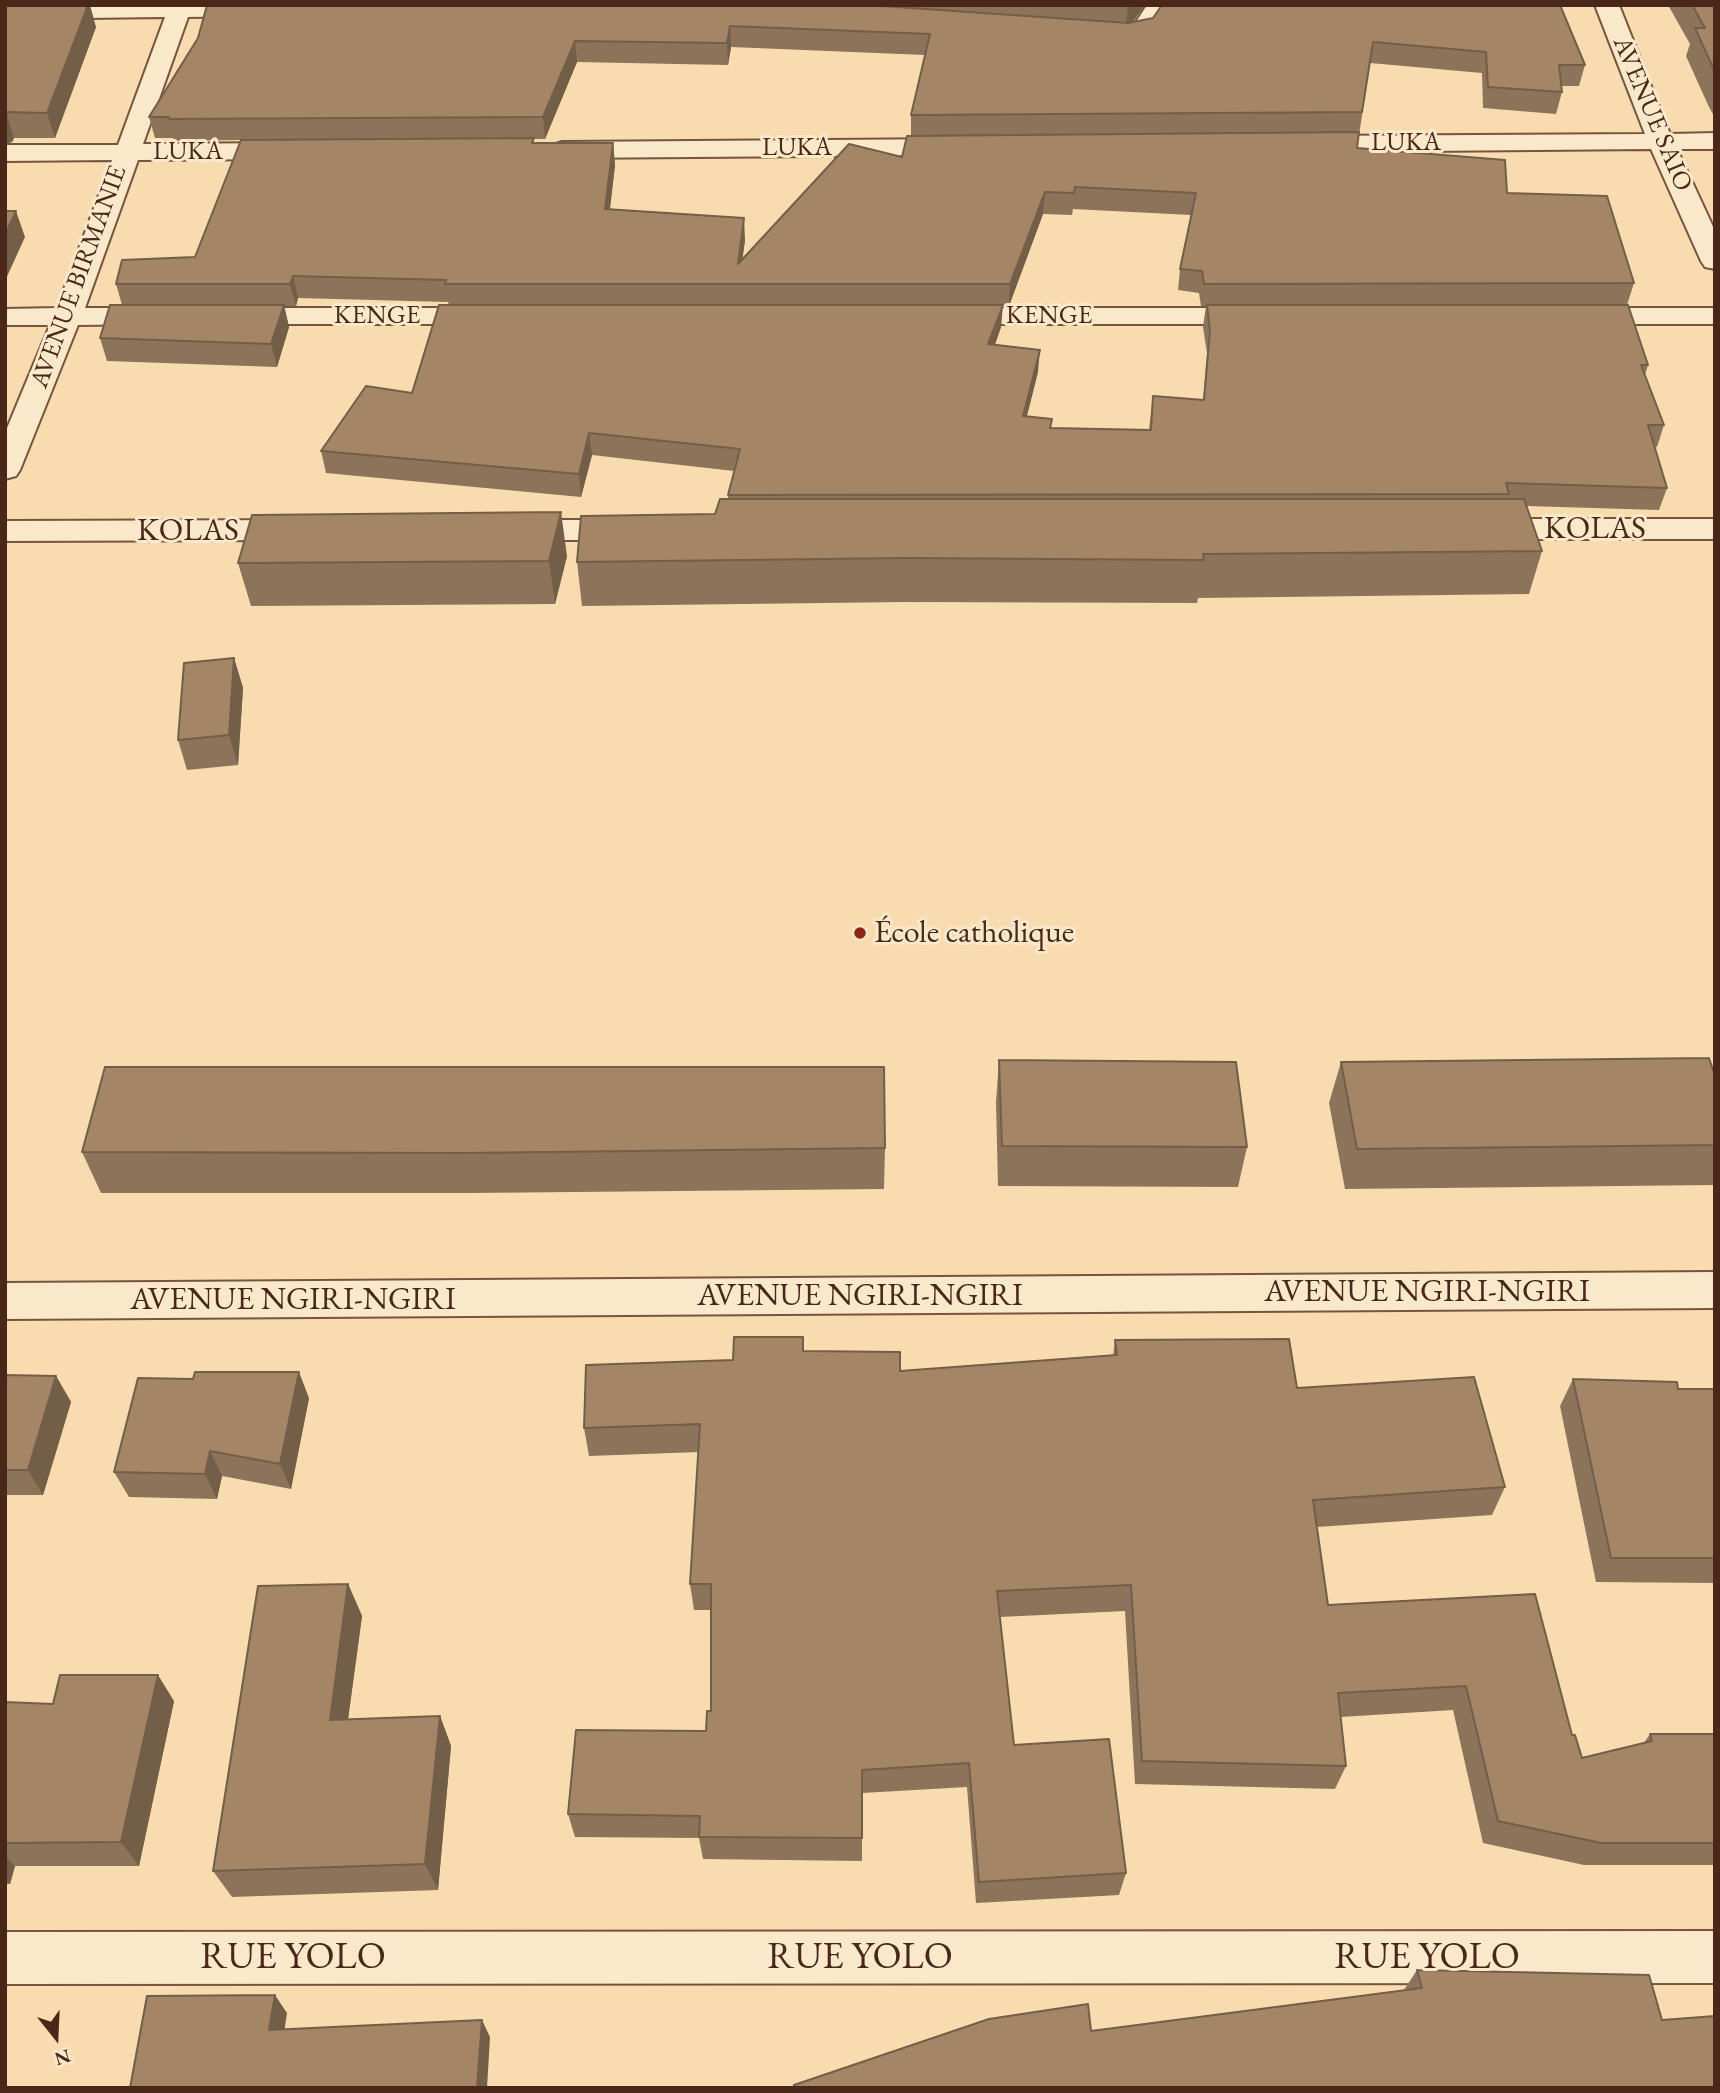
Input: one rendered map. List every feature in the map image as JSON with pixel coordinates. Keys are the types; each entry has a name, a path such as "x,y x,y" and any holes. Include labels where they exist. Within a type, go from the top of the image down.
{"street":[{"path":"1083,32 1141,32 1159,5"},
{"name":"AVENUE SAIO","path":"1607,5 1661,142 1715,261"},
{"name":"AVENUE BIRMANIE","path":"5,470 68,316 180,8"},
{"path":"5,12 275,9"},
{"name":"LUKA","path":"1284,144 1715,141"},
{"name":"LUKA","path":"545,150 977,146"},
{"name":"LUKA","path":"5,153 307,151"},
{"path":"5,317 180,316"},
{"name":"KENGE","path":"208,316 514,316"},
{"name":"KENGE","path":"919,316 1282,316"},
{"path":"1547,316 1715,316"},
{"name":"KOLAS","path":"1451,529 1715,529"},
{"name":"KOLAS","path":"5,531 325,530"},
{"path":"478,530 659,530"},
{"name":"AVENUE NGIRI-NGIRI","path":"5,1301 1715,1290"},
{"name":"RUE YOLO","path":"5,1958 1715,1957"}],"building":[{"path":"5,5 88,5 47,113 5,113"},
{"path":"207,5 867,5 1128,23 1153,18 1162,5 1560,5 1585,65 1559,65 1562,92 1488,87 1486,52 1373,42 1362,112 911,115 930,34 730,26 727,43 575,41 543,117 149,117 198,38"},
{"path":"1692,5 1715,5 1715,72 1695,28 1705,28"},
{"path":"1359,132 1357,148 1505,160 1507,193 1607,196 1634,283 1204,284 1202,271 1180,269 1196,193 1075,187 1074,193 1045,192 1010,284 445,284 446,280 293,276 290,284 116,284 122,260 195,257 241,140 534,138 532,143 613,143 605,209 744,218 738,264 849,144 902,157 907,136"},
{"path":"5,211 16,211 5,235"},
{"path":"110,305 284,305 271,344 100,338"},
{"path":"439,305 1003,305 988,344 1040,350 1023,416 1052,419 1050,428 1151,430 1153,396 1204,400 1210,331 1207,305 1628,305 1648,365 1641,365 1664,425 1648,425 1667,488 1506,483 1509,494 728,495 740,449 589,433 579,474 321,451 366,386 412,393"},
{"path":"720,499 1524,499 1542,551 1203,554 1204,560 905,558 577,562 581,516 715,514"},
{"path":"561,512 549,561 238,563 252,515"},
{"path":"234,658 229,735 178,740 184,663"},
{"path":"1709,1058 1715,1076 1715,1145 1357,1149 1341,1062"},
{"path":"999,1060 1236,1062 1247,1147 1002,1146"},
{"path":"105,1067 884,1067 885,1148 462,1153 82,1152"},
{"path":"734,1337 803,1337 803,1351 900,1352 900,1371 1117,1355 1115,1340 1289,1339 1297,1388 1474,1377 1505,1487 1313,1500 1328,1605 1535,1594 1572,1735 1575,1735 1582,1758 1652,1741 1650,1734 1715,1734 1715,1843 1601,1843 1498,1821 1466,1686 1338,1693 1346,1766 1142,1761 1131,1585 997,1591 1014,1745 1109,1739 1126,1873 979,1882 969,1763 862,1770 862,1838 699,1837 700,1816 568,1814 576,1730 706,1731 707,1711 711,1711 711,1584 690,1584 700,1424 584,1428 586,1365 733,1360"},
{"path":"195,1372 299,1372 280,1464 210,1451 205,1474 114,1472 138,1378 193,1379"},
{"path":"5,1375 56,1376 28,1470 5,1470"},
{"path":"1573,1379 1677,1382 1678,1389 1715,1389 1715,1558 1611,1558"},
{"path":"348,1584 330,1720 440,1716 425,1864 213,1871 258,1586"},
{"path":"60,1675 158,1675 121,1842 5,1843 5,1702 53,1704"},
{"path":"1417,1970 1649,1975 1662,2020 1715,2016 1715,2088 794,2088 794,2085 989,2019 1088,2004 1091,2031 1422,1988"},
{"path":"275,1995 269,2030 482,2020 477,2088 130,2088 147,1996"}],"place":[{"name":"École catholique","path":"860,933"}]}
